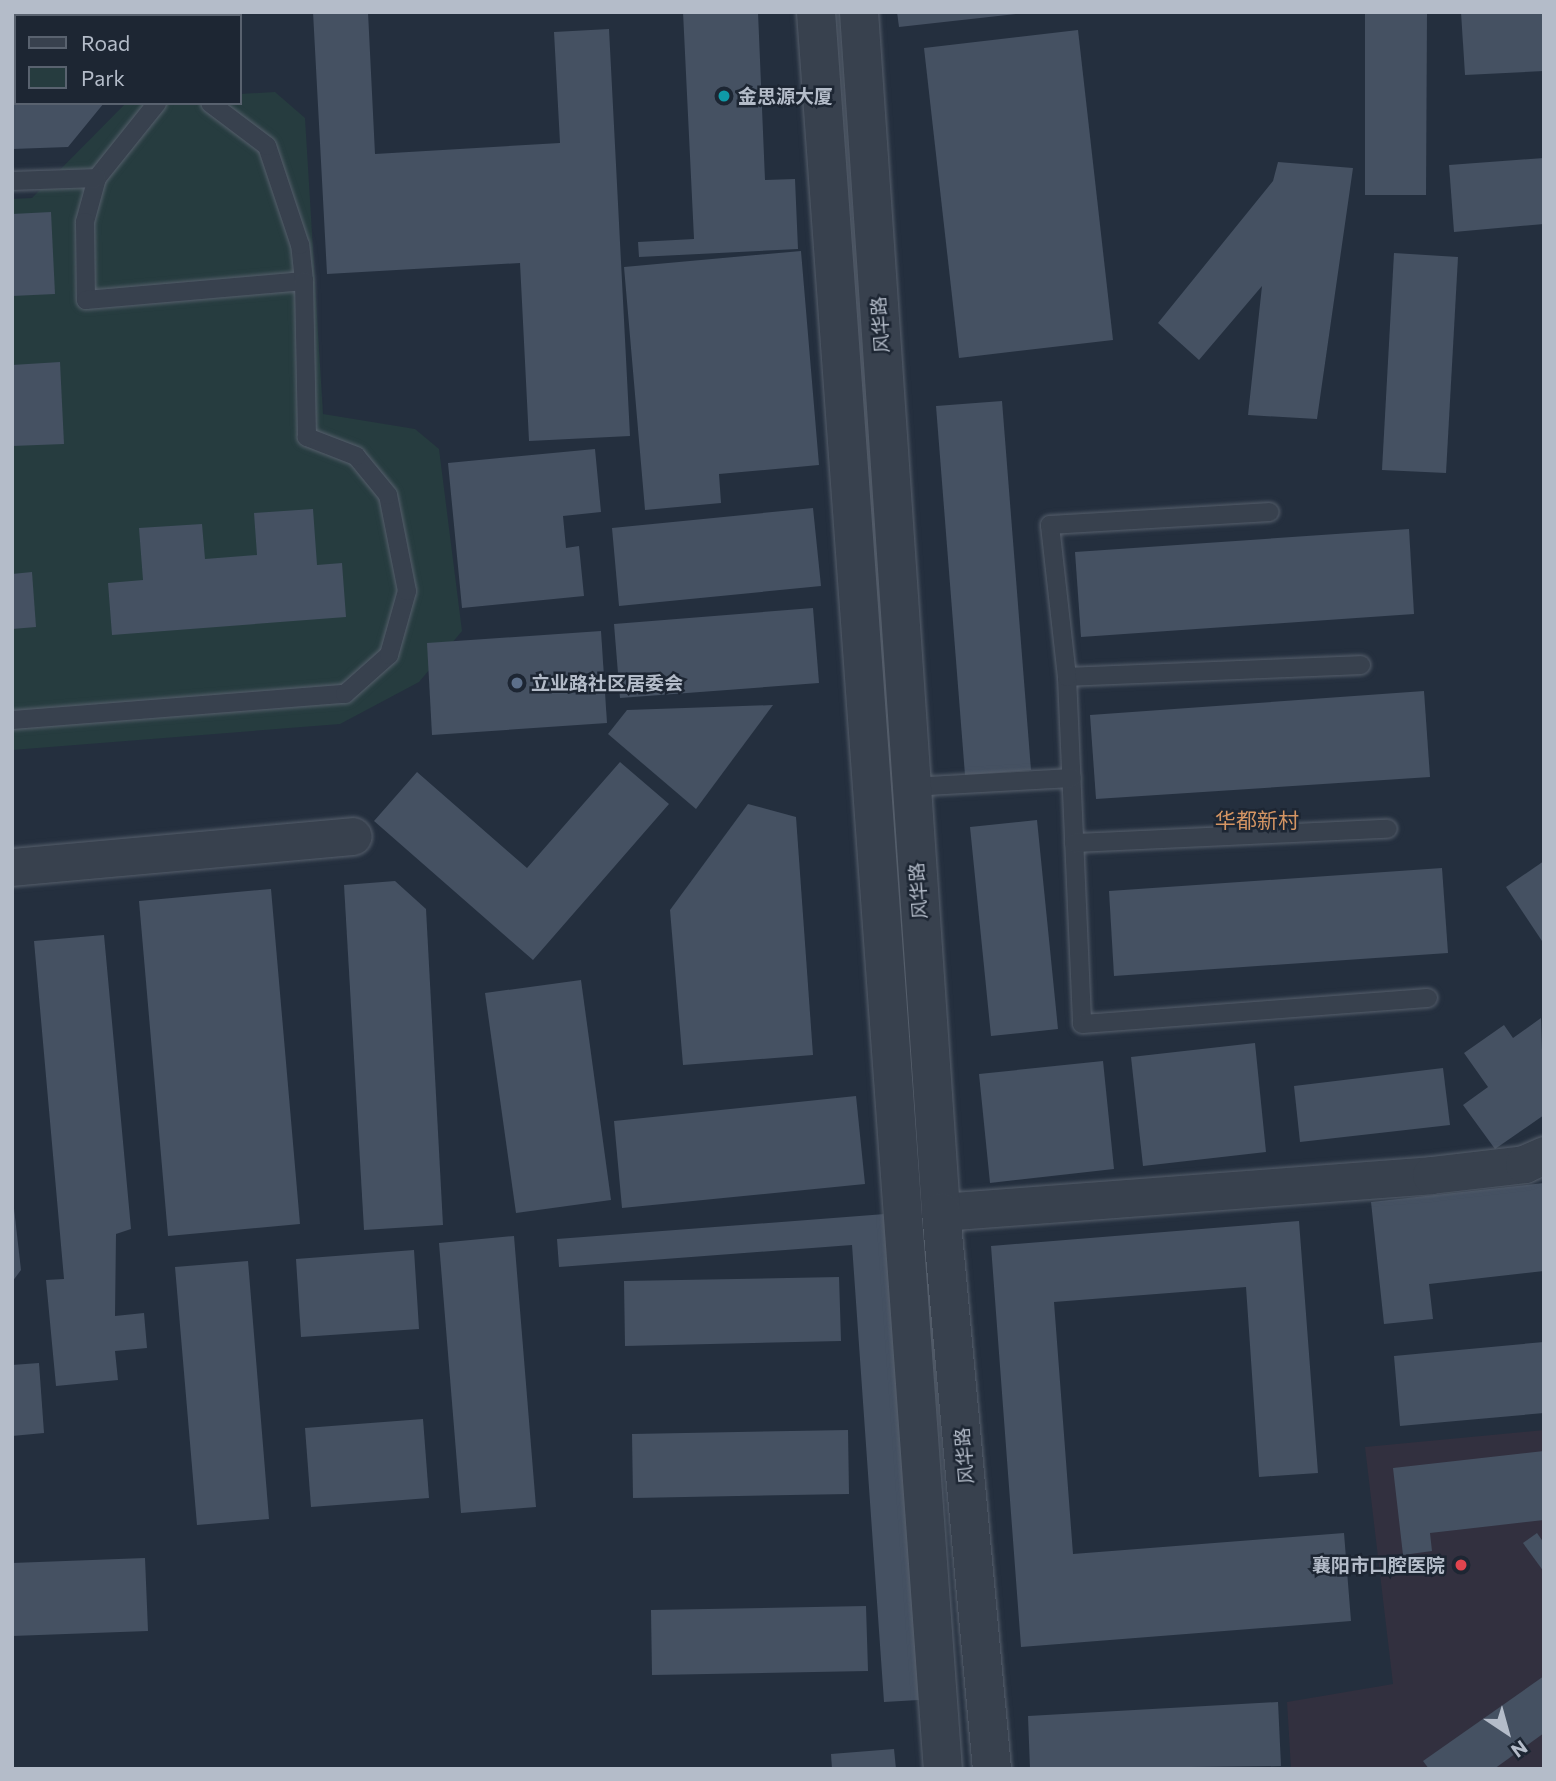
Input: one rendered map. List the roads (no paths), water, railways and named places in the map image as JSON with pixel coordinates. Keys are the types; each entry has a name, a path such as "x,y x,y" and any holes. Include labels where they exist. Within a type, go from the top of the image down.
{"street":[{"name":"风华路","path":"816,12 943,1769"},
{"name":"风华路","path":"859,12 941,1212 992,1769"},
{"path":"12,867 353,836"},
{"path":"941,1212 1431,1175 1524,1164 1544,1155"}],"lane":[{"path":"155,105 97,178 85,222 86,300 304,281"},
{"path":"12,720 345,694 389,655 407,591 388,495 356,456 307,437 304,281 300,245 267,146 213,105"},
{"path":"12,181 97,178"},
{"path":"1270,512 1051,525 1067,677 1082,1024 1428,998"},
{"path":"1067,677 1361,665"},
{"path":"910,787 1072,778"},
{"path":"1074,843 1388,829"}],"place":[{"name":"金思源大厦","path":"724,96"},
{"name":"立业路社区居委会","path":"517,683"},
{"name":"襄阳市口腔医院","path":"1461,1565"}],"district":[{"name":"华都新村","path":"1257,820"}]}
